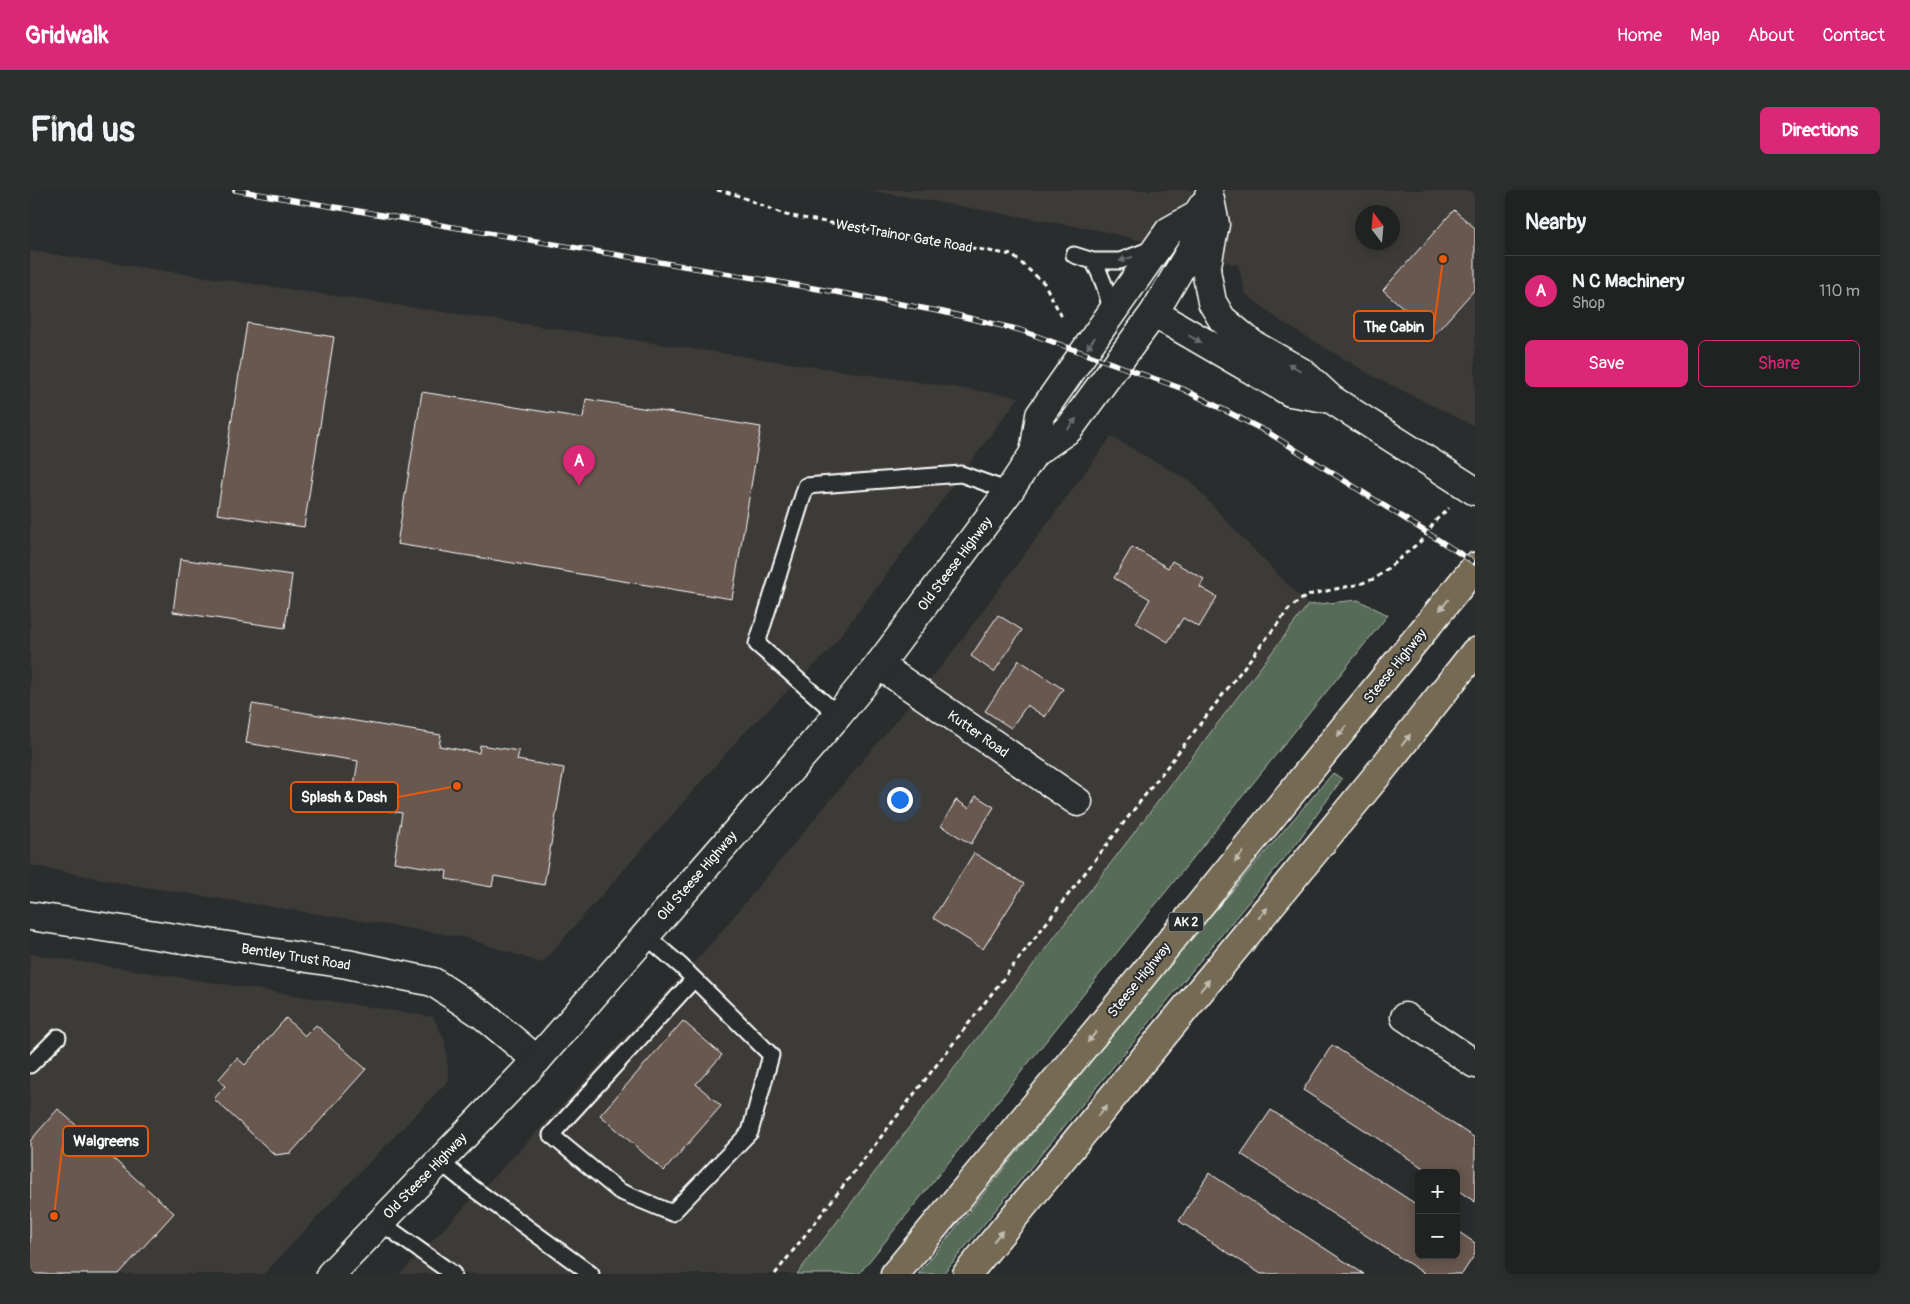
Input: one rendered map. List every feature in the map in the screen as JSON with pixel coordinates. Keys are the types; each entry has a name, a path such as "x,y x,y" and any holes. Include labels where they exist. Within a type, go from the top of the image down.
{"highway":[{"name":"Steese Highway","path":"895,1274 1119,1004 1475,567"},
{"path":"967,1274 1375,778 1475,652"}],"main road":[{"name":"Old Steese Highway","path":"1034,453 1040,415 1164,239 1206,200"},
{"name":"Old Steese Highway","path":"331,1274 537,1060 838,715 879,665 1010,491 1034,453 1069,429 1154,313 1194,245 1206,200"},
{"path":"1206,200 1215,224 1206,270 1212,302 1222,318 1252,344 1303,372 1331,399 1475,491"},
{"path":"1164,239 1170,255 1152,288 1154,313 1290,392 1331,399"},
{"name":"Kutter Road","path":"879,665 1078,802"},
{"name":"Bentley Trust Road","path":"30,916 347,964 433,982 482,1015 537,1060"},
{"path":"1405,1017 1475,1064"}],"lane":[{"path":"1074,255 1093,261 1120,261 1164,239"},
{"path":"1093,261 1100,272 1111,314"},
{"path":"838,715 757,644 806,486 961,474 1010,491"},
{"path":"646,936 694,979 771,1055 750,1132 672,1213 619,1191 551,1135 694,979"},
{"path":"30,1065 58,1036"},
{"path":"439,1161 474,1189 591,1274"},
{"path":"380,1222 453,1274"}],"path":[{"name":"West Trainor Gate Road","path":"717,190 734,194 786,215 1012,255 1044,283 1063,319"},
{"path":"775,1274 1289,608 1312,594 1360,584 1376,578 1422,540 1439,517"}],"shaded area":[{"path":"867,190 1475,190 1475,421 1472,425 1373,376 1282,322 1246,294 1238,265 1103,231"},
{"path":"30,251 1019,397 828,652 743,734 542,963 463,937 133,885 30,865"},
{"path":"1111,437 1190,481 1244,540 1308,605 797,1274 400,1274 536,1133 711,944 948,658"},
{"path":"30,954 433,1017 445,1041 449,1080 264,1274 30,1274"}],"green space":[{"path":"1358,600 1388,615 859,1274 797,1274 1308,605"},
{"path":"1333,773 1342,779 1296,844 943,1274 918,1274 1185,946"}],"building":[{"path":"1454,210 1475,228 1475,289 1434,335 1383,290"},
{"path":"247,323 334,337 304,527 217,514"},
{"path":"422,392 583,418 586,399 761,427 732,599 397,544"},
{"path":"1132,547 1168,568 1172,561 1204,579 1200,587 1217,597 1199,627 1183,618 1168,642 1136,623 1150,599 1114,578"},
{"path":"180,559 292,575 285,628 173,612"},
{"path":"998,615 1022,630 994,672 971,656"},
{"path":"1019,660 1063,689 1045,717 1027,705 1011,728 985,711"},
{"path":"252,704 441,735 439,746 479,753 480,745 519,751 517,760 564,768 544,885 494,876 492,887 446,879 447,871 394,862 402,813 351,805 358,761 246,743"},
{"path":"976,796 994,807 971,844 941,826 956,800 969,808"},
{"path":"974,853 1024,884 983,949 933,918"},
{"path":"286,1018 305,1036 316,1025 366,1069 291,1153 275,1155 214,1099 225,1086 218,1080 237,1058 245,1065"},
{"path":"683,1021 722,1055 696,1084 721,1106 664,1171 600,1115"},
{"path":"1332,1045 1475,1138 1475,1202 1460,1192 1460,1169 1425,1169 1303,1090"},
{"path":"58,1109 174,1213 119,1274 30,1274 30,1141"},
{"path":"1271,1110 1415,1203 1415,1259 1460,1259 1460,1233 1475,1243 1475,1254 1462,1274 1425,1274 1241,1154"},
{"path":"1209,1173 1364,1274 1261,1274 1179,1221"}],"railway":[{"path":"235,190 842,293 943,312 1020,330 1183,389 1269,433 1475,563"}],"place":[{"name":"The Cabin","path":"1443,259"},
{"name":"N C Machinery","path":"579,486"},
{"name":"Splash & Dash","path":"457,786"},
{"name":"Walgreens","path":"54,1216"}]}
